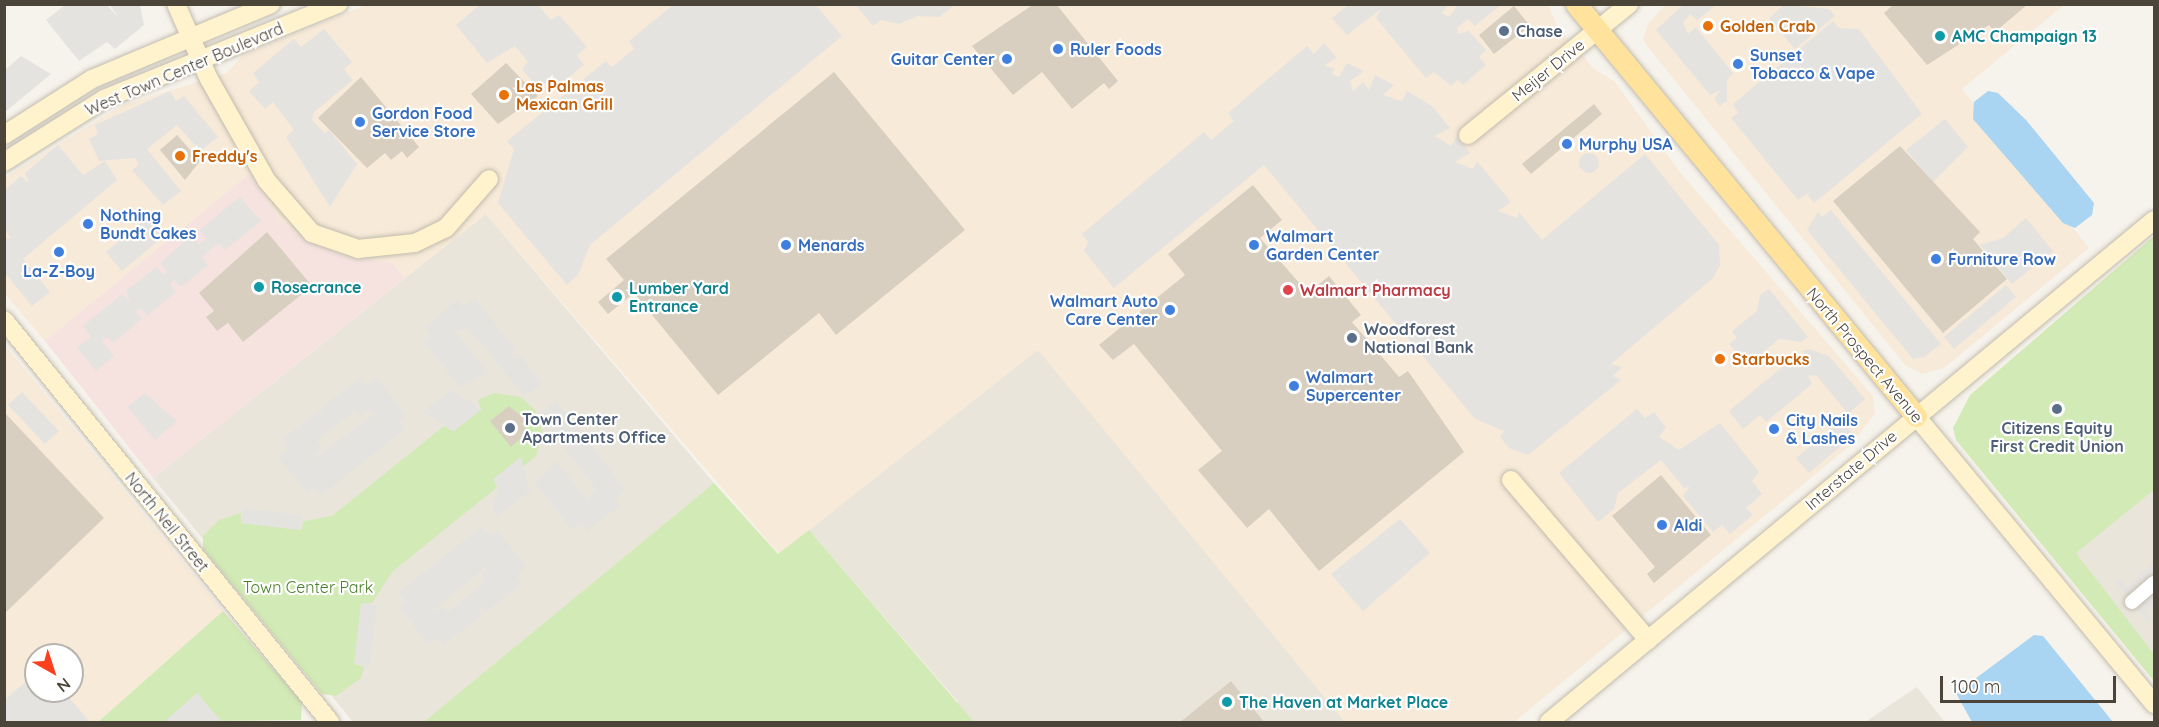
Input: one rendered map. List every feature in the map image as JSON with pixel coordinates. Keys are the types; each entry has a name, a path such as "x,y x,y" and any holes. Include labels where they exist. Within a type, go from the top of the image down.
{"main road":[{"path":"176,4 201,61 284,206 324,239 358,249 415,243 446,228 489,179"},
{"name":"West Town Center Boulevard","path":"4,135 57,97 191,36 271,4"},
{"name":"West Town Center Boulevard","path":"4,162 104,99 338,4"},
{"name":"North Prospect Avenue","path":"1576,4 2154,705"},
{"name":"Meijer Drive","path":"1468,135 1629,4"},
{"name":"Interstate Drive","path":"1549,723 2154,220"},
{"name":"North Neil Street","path":"4,320 330,723"},
{"path":"1511,480 1648,640"}],"street":[{"path":"2132,602 2154,583"}],"shaded area":[{"path":"481,4 538,5 551,20 559,15 587,47 577,55 584,65 554,89 547,82 538,89 522,69 528,62 515,46 487,63 456,25"},
{"path":"674,4 816,5 842,36 590,245 578,275 567,285 498,203 514,149 507,141 606,61 612,67 634,49 629,41"},
{"path":"65,5 107,5 118,17 110,5 140,5 144,25 115,49 107,42 79,61 46,20"},
{"path":"366,5 1548,5 1558,27 1594,69 1615,82 1679,171 1873,396 1875,413 1852,444 1514,722 1345,722 1038,350 779,554 486,214 405,278 392,262 348,258 306,241 280,220 249,174 45,341 5,294 4,178 123,105 227,73 243,55"},
{"path":"856,5 955,5 939,17 918,16 899,24 881,20 873,26"},
{"path":"1348,5 1448,5 1442,13 1449,17 1458,5 1501,5 1475,26 1468,19 1457,28 1458,34 1469,31 1486,50 1479,57 1486,65 1463,85 1458,80 1451,86 1434,72 1426,78 1376,18 1381,9 1347,35 1332,18"},
{"path":"1665,5 2064,5 1962,89 2089,248 1944,368 1922,374 1906,366 1647,46 1643,39 1648,24"},
{"path":"1683,5 1716,5 1697,20 1690,14 1683,22 1688,34 1696,27 1733,73 1727,80 1727,101 1720,106 1714,99 1721,90 1710,95 1656,30"},
{"path":"1784,5 1829,9 1835,16 1795,49 1769,18"},
{"path":"1833,21 1839,28 1859,29 1922,114 1814,203 1807,194 1798,200 1731,118 1738,113 1733,104"},
{"path":"324,29 352,62 344,69 353,80 314,112 312,120 325,133 329,130 357,164 330,207 286,137 294,130 273,102 265,109 249,91 259,82 253,73 294,39 301,47"},
{"path":"1324,43 1337,58 1324,65 1335,69 1332,74 1339,77 1347,63 1364,71 1350,81 1353,91 1363,82 1369,90 1375,75 1394,85 1383,95 1402,101 1407,91 1432,106 1450,128 1435,136 1451,146 1457,136 1470,153 1455,162 1473,169 1477,161 1511,202 1498,211 1517,218 1519,212 1542,240 1645,154 1719,245 1720,265 1713,278 1611,364 1622,367 1613,376 1621,380 1528,455 1509,448 1500,437 1504,431 1475,419 1264,165 1114,288 1084,251 1088,242 1082,234 1204,132 1211,140 1234,121 1228,113 1307,46 1314,54"},
{"path":"21,56 51,74 5,112 5,70"},
{"path":"170,91 176,101 184,96 218,137 200,151 177,125 147,149 181,191 163,205 132,170 138,165 136,158 99,161 89,139 98,134 95,125"},
{"path":"1945,119 1968,147 1933,182 1906,150"},
{"path":"58,145 83,175 105,161 117,180 23,259 50,292 32,306 5,273 5,238 11,239 5,229 5,190 21,176 29,183 25,173"},
{"path":"1589,153 1596,156 1599,163 1596,170 1589,173 1582,170 1579,163 1582,156"},
{"path":"249,174 280,220 306,241 348,258 392,262 405,278 153,478 45,341"},
{"path":"240,197 261,221 225,250 219,243 202,257 208,265 181,287 174,280 170,284 176,292 147,316 141,308 136,312 142,319 113,343 107,337 102,341 114,356 96,371 77,348 91,337 83,326 122,294 130,302 126,291 156,267 163,274 167,271 160,263 192,235 199,244 206,239 199,230"},
{"path":"1831,210 1941,344 1924,357 1913,359 1807,230 1818,212 1822,217"},
{"path":"486,214 714,483 425,722 353,722 153,478"},
{"path":"147,218 163,237 122,271 106,252"},
{"path":"2026,218 2053,251 2012,284 1980,245 2003,238"},
{"path":"2006,285 2016,297 1954,349 1944,337"},
{"path":"1769,289 1808,337 1801,342 1779,339 1748,365 1729,344 1737,338 1732,331 1757,311 1760,295"},
{"path":"475,298 516,350 509,357 520,355 542,383 525,397 468,328 456,332 488,373 460,387 423,341 430,335 425,327 457,300 463,307"},
{"path":"4,344 223,611 98,722 5,722"},
{"path":"1808,349 1829,356 1865,399 1848,414 1817,376 1808,375 1812,384 1766,422 1760,415 1743,429 1729,411 1798,354 1807,360 1803,351"},
{"path":"1033,350 1043,352 1345,722 933,722 958,702 809,530"},
{"path":"377,377 406,415 400,423 405,429 322,495 315,488 307,493 278,457 288,448 283,439 318,411 325,418 321,408 359,378 365,386","holes":["371,409 374,414 310,462 322,448 317,441 355,411 361,417"]},
{"path":"451,390 482,409 454,431 422,412"},
{"path":"22,392 59,431 45,444 8,405"},
{"path":"145,393 177,421 155,440 127,407"},
{"path":"556,401 582,434 575,441 586,438 625,489 616,500 620,506 587,531 582,524 572,530 535,483 556,461 588,500 596,489 539,415"},
{"path":"1637,409 1645,418 1654,412 1666,427 1659,437 1679,450 1720,423 1759,472 1752,481 1762,494 1746,508 1753,515 1730,534 1722,525 1713,532 1683,496 1690,487 1684,488 1661,460 1618,493 1614,509 1598,522 1559,473"},
{"path":"1842,420 1854,435 1809,473 1796,458"},
{"path":"521,457 530,491 498,516 492,509 498,489 493,479"},
{"path":"2154,490 2154,654 2075,553"},
{"path":"243,508 302,515 300,530 241,523"},
{"path":"1400,519 1430,553 1363,611 1331,574"},
{"path":"482,526 490,535 498,530 526,566 517,578 522,584 486,612 479,605 482,616 444,644 439,638 427,644 400,608 405,602 399,592","holes":["493,561 481,576 485,582 448,612 443,607 431,613"]},
{"path":"2154,562 2154,605 2147,611 2153,618 2148,622 2115,582 2120,578 2127,586"},
{"path":"361,603 377,606 370,665 354,664"},
{"path":"24,683 24,703 74,703 90,722 5,722 5,699"},
{"path":"1917,687 1945,722 1865,722"},
{"path":"197,693 222,722 169,722 166,720"}],"green space":[{"path":"2154,236 2154,490 2076,553 2154,654 2154,681 1956,440 1953,428 1970,395"},
{"name":"Town Center Park","path":"494,393 521,397 535,410 543,433 536,456 393,571 372,603 361,604 355,664 364,667 361,678 336,696 322,694 203,549 203,536 219,520 241,513 241,523 301,530 304,521 332,516 444,426 453,431 481,409 478,400"},
{"path":"714,483 778,554 809,530 974,722 424,722"},
{"path":"223,611 302,702 301,720 98,722"}],"water":[{"path":"1988,91 1998,93 2026,120 2094,203 2092,215 2075,228 2063,223 1973,119 1974,102"},
{"path":"2034,635 2043,636 2113,722 1972,722 1956,693"}],"building":[{"name":"Ruler Foods","path":"1034,4 1056,4 1118,81 1109,89 1104,83 1072,109 1042,72 1013,95 972,46"},
{"name":"AMC Champaign 13","path":"1894,4 2028,4 1995,32 1989,25 1927,65 1884,13"},
{"name":"Chase","path":"1514,6 1530,26 1494,54 1479,35"},
{"name":"Las Palmas Mexican Grill","path":"506,63 538,96 498,124 471,94"},
{"name":"Menards","path":"834,72 965,230 836,335 819,313 718,395 634,293 608,314 598,302 624,280 606,259"},
{"name":"Gordon Food Service Store","path":"361,77 419,147 407,158 402,151 391,160 385,153 367,168 318,118"},
{"name":"Murphy USA","path":"1594,104 1602,114 1531,174 1522,164"},
{"name":"Freddy's","path":"177,135 200,161 185,180 160,150"},
{"name":"Furniture Row","path":"1900,146 1980,232 1973,239 2007,279 1943,333 1833,201"},
{"name":"Walmart Supercenter","path":"1253,185 1282,220 1260,238 1308,293 1329,276 1361,315 1352,322 1399,377 1408,371 1464,452 1319,571 1269,509 1247,528 1198,470 1222,451 1134,344 1113,360 1099,345 1185,275 1168,254"},
{"name":"Rosecrance","path":"267,232 312,286 243,342 228,323 217,331 206,317 214,311 199,293"},
{"name":"Town Center Apartments Office","path":"509,406 525,419 522,424 528,432 511,447 490,421"},
{"path":"4,412 104,518 4,614"},
{"name":"Aldi","path":"1661,475 1711,535 1654,583 1647,574 1655,567 1612,516"},
{"name":"The Haven at Market Place","path":"1231,681 1265,723 1179,723"}],"place":[{"name":"Golden Crab","path":"1708,26"},
{"name":"Chase","path":"1504,31"},
{"name":"AMC Champaign 13","path":"1940,36"},
{"name":"Ruler Foods","path":"1058,49"},
{"name":"Guitar Center","path":"1007,59"},
{"name":"Sunset Tobacco & Vape","path":"1738,64"},
{"name":"Las Palmas Mexican Grill","path":"504,95"},
{"name":"Gordon Food Service Store","path":"360,122"},
{"name":"Murphy USA","path":"1567,144"},
{"name":"Freddy's","path":"180,156"},
{"name":"Nothing Bundt Cakes","path":"88,224"},
{"name":"Menards","path":"786,245"},
{"name":"Walmart Garden Center","path":"1254,245"},
{"name":"La-Z-Boy","path":"59,252"},
{"name":"Furniture Row","path":"1936,259"},
{"name":"Rosecrance","path":"259,287"},
{"name":"Walmart Pharmacy","path":"1288,290"},
{"name":"Lumber Yard Entrance","path":"617,297"},
{"name":"Walmart Auto Care Center","path":"1170,310"},
{"name":"Woodforest National Bank","path":"1352,338"},
{"name":"Starbucks","path":"1720,359"},
{"name":"Walmart Supercenter","path":"1294,386"},
{"name":"Citizens Equity First Credit Union","path":"2057,409"},
{"name":"Town Center Apartments Office","path":"510,428"},
{"name":"City Nails & Lashes","path":"1774,429"},
{"name":"Aldi","path":"1662,525"},
{"name":"The Haven at Market Place","path":"1227,702"}]}
